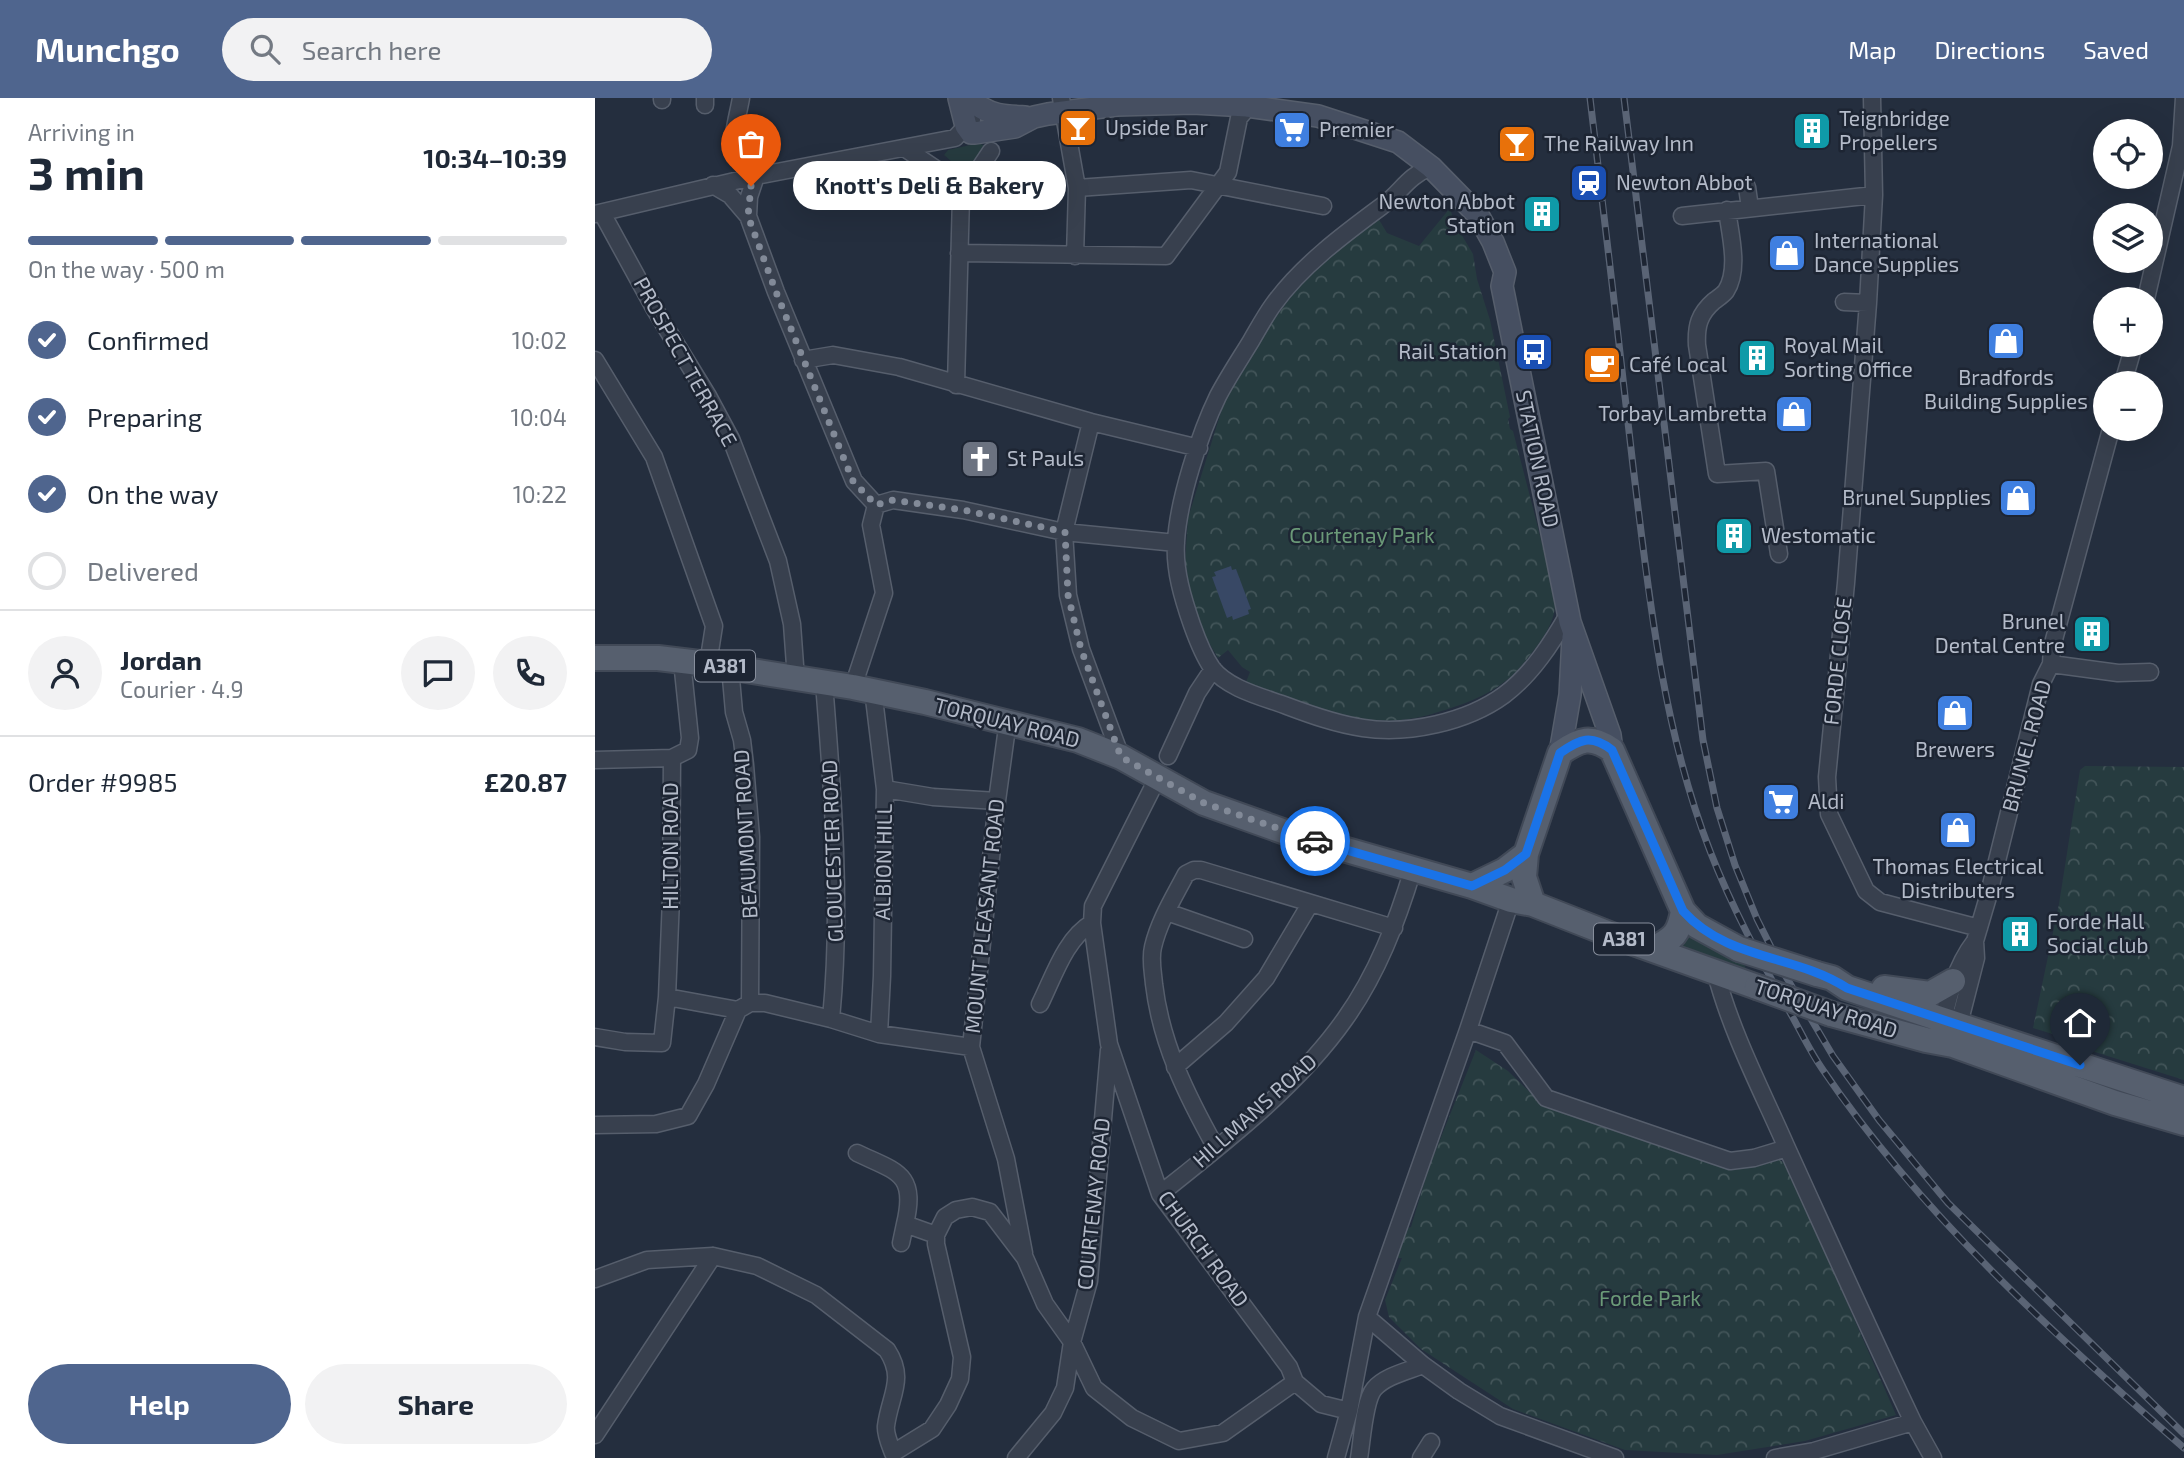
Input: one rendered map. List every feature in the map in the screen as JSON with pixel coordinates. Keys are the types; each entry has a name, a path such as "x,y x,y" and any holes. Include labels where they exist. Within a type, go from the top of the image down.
{"main road":[{"path":"970,100 986,112 1000,116 1034,117 1016,127 964,132 970,100"},
{"name":"STATION ROAD","path":"1034,117 1062,105 1252,102 1318,116 1398,142 1431,167 1478,215 1505,272 1502,286 1571,622 1610,735 1612,750 1683,911"},
{"name":"STATION ROAD","path":"1560,753 1570,695 1571,622"},
{"name":"A381","path":"595,658 645,658 719,665 863,689"},
{"name":"TORQUAY ROAD","path":"863,689 1078,740 1121,757 1163,767 1204,803 1291,834 1522,902 1831,1014 1948,1033 2184,1099"},
{"path":"1522,902 1526,854 1560,753 1574,743 1590,739 1600,741 1612,750"},
{"path":"1472,886 1505,870 1526,854"},
{"name":"A381","path":"1653,949 1674,936 1680,928 1683,911"},
{"name":"TORQUAY ROAD","path":"1683,911 1697,926 1739,949 1824,976 1948,1033 2115,1102 2184,1123"},
{"name":"A381","path":"1824,976 1854,979 1921,994 1930,994 1953,981"}],"street":[{"path":"741,98 734,135 736,158 742,167 756,176"},
{"name":"FORDE CLOSE","path":"1873,98 1874,195 1868,303 1846,583 1827,777 1829,814 1866,891 1880,902 1977,934"},
{"path":"2149,287 2181,146 2184,98"},
{"path":"959,253 1166,256 1228,172 1239,118 1252,102"},
{"path":"1062,105 1077,188 1075,256"},
{"path":"599,213 756,176 906,149 964,132"},
{"path":"906,149 952,180 961,197 956,384"},
{"path":"961,197 991,151"},
{"path":"1431,167 1415,173 1388,202 1307,268 1273,304 1219,396 1185,491 1176,543 1180,586 1186,606 1213,669 1235,685 1309,715 1364,729 1391,730 1426,726 1456,718 1487,705 1505,694 1571,622"},
{"path":"748,216 749,197 756,176"},
{"path":"1077,188 1191,180 1323,206"},
{"path":"713,185 730,195 748,216 853,481 876,505"},
{"path":"1747,187 1750,208"},
{"path":"1682,216 1874,195"},
{"path":"1727,211 1733,275 1726,293 1713,302 1699,319 1696,328 1699,358 1717,474 1766,471 1779,554"},
{"name":"PROSPECT TERRACE","path":"599,213 731,439 778,561 792,624 796,679"},
{"path":"1845,302 1868,303"},
{"path":"803,360 833,355 899,367 1091,422 1199,448"},
{"name":"BEAUMONT ROAD","path":"595,360 654,457 714,626 719,665 742,740 751,837 744,1007"},
{"path":"1091,422 1065,532 1068,595 1081,649 1121,757"},
{"name":"BRUNEL ROAD","path":"1948,1033 1976,958 1977,934 2041,684 2050,664 2052,646 2108,441"},
{"path":"876,505 893,500 963,510 1065,532 1176,543"},
{"path":"863,689 884,593 871,525 876,505"},
{"name":"HILTON ROAD","path":"595,1037 625,1042 662,1043 667,997 671,898 672,758 688,750 691,738 682,661"},
{"path":"2050,664 2118,673 2150,672"},
{"path":"1163,767 1197,693 1213,669"},
{"name":"GLOUCESTER ROAD","path":"824,683 834,818 837,915 831,1019"},
{"name":"ALBION HILL","path":"863,689 885,789 879,1034"},
{"path":"1078,740 1093,731 1104,715"},
{"name":"MOUNT PLEASANT ROAD","path":"1006,735 971,1047 1006,1158 1025,1258"},
{"path":"595,760 672,758"},
{"name":"CHURCH ROAD","path":"1163,767 1093,906 1092,923 1109,1044 1160,1194 1289,1367 1295,1381 1321,1404 1349,1411"},
{"path":"885,789 933,797 997,801"},
{"name":"HILLMANS ROAD","path":"1160,1194 1303,1072 1322,1049 1356,1001 1394,928 1413,869"},
{"path":"1216,1148 1175,1067 1158,1015 1153,947 1186,874 1194,870 1394,928"},
{"path":"1336,1458 1349,1411 1367,1317 1468,1030 1522,902"},
{"path":"1175,1067 1226,1023 1266,978 1310,904"},
{"path":"1167,912 1244,939"},
{"name":"CHURCH ROAD","path":"1040,1004 1071,941 1081,929 1092,923"},
{"name":"BRUNEL ROAD","path":"1948,1033 1953,981 1977,934"},
{"path":"1716,974 1757,1084 1849,1287 1933,1458"},
{"path":"667,997 744,1007 765,1003 879,1034 971,1047"},
{"path":"595,1125 656,1124 688,1116 744,1007"},
{"path":"1468,1030 1505,1043 1546,1098 1730,1161 1753,1158 1787,1148"},
{"name":"COURTENAY ROAD","path":"1072,1342 1089,1281 1109,1044"},
{"path":"857,1153 900,1173 909,1193 901,1243"},
{"name":"COURTENAY ROAD","path":"936,1235 945,1217 956,1210 972,1207 990,1212 1025,1258 1045,1304 1072,1342"},
{"path":"595,1279 647,1260 713,1256 757,1266 816,1295 887,1350 894,1362 898,1379 886,1429 888,1455 932,1429 948,1405 960,1379 962,1357 936,1235 905,1224"},
{"path":"595,1435 713,1256"},
{"path":"1367,1317 1423,1365 1500,1416 1615,1458"},
{"path":"1072,1342 1094,1388 1132,1418 1179,1441 1223,1433 1295,1381"},
{"path":"1016,1458 1057,1405 1065,1388 1072,1342"},
{"path":"1359,1458 1373,1390 1384,1381 1423,1365"},
{"path":"1775,1458 1814,1451 1913,1422"},
{"path":"1421,1458 1431,1442"}],"green space":[{"path":"979,143 985,146 970,172 965,173 944,155 948,150"},
{"name":"Courtenay Park","path":"1450,208 1454,222 1473,254 1477,279 1490,320 1510,417 1510,429 1513,431 1551,579 1555,610 1546,633 1521,667 1506,681 1481,696 1440,712 1409,719 1361,719 1322,710 1246,682 1250,672 1242,667 1228,650 1218,658 1202,631 1193,608 1185,562 1188,518 1226,396 1253,348 1306,276 1333,251 1378,218 1387,233 1419,246"},
{"path":"2085,766 2184,767 2184,1080 2079,1047 2072,1040 2033,1028 2059,904 2080,770"},
{"path":"1685,927 1743,962 1750,977 1668,948"},
{"name":"Forde Park","path":"1476,1050 1508,1071 1540,1102 1717,1162 1774,1156 1787,1165 1896,1415 1805,1441 1717,1455 1625,1450 1513,1409 1421,1349 1389,1317 1385,1300 1402,1258 1397,1258 1408,1228 1411,1227 1429,1167"}],"water":[{"path":"1231,566 1232,570 1236,569 1251,609 1248,610 1249,614 1233,620 1232,616 1227,618 1212,577 1216,576 1214,572"}],"railway":[{"path":"1590,98 1659,661 1680,757 1710,851 1728,893 1759,956 1823,1070 1902,1174 1991,1270 2038,1316 2184,1448"},
{"path":"1624,98 1703,740 1717,808 1735,865 1757,919 1785,975 1833,1056 1879,1120 1948,1203 2184,1434"}],"way so far":[{"path":"751,186 748,216 853,481 876,505 893,500 963,510 1065,532 1068,595 1081,649 1121,757 1204,803 1315,841"}],"place":[{"name":"Upside Bar","path":"1078,128"},
{"name":"Premier","path":"1292,130"},
{"name":"Teignbridge Propellers","path":"1812,131"},
{"name":"The Railway Inn","path":"1517,144"},
{"name":"Newton Abbot","path":"1589,183"},
{"name":"Knott's Deli & Bakery","path":"751,186"},
{"name":"Newton Abbot Station","path":"1542,214"},
{"name":"International Dance Supplies","path":"1787,253"},
{"name":"Bradfords Building Supplies","path":"2006,341"},
{"name":"Rail Station","path":"1534,352"},
{"name":"Royal Mail Sorting Office","path":"1757,358"},
{"name":"Café Local","path":"1602,365"},
{"name":"Torbay Lambretta","path":"1794,414"},
{"name":"St Pauls","path":"980,459"},
{"name":"Brunel Supplies","path":"2018,498"},
{"name":"Westomatic","path":"1734,536"},
{"name":"Brunel Dental Centre","path":"2092,634"},
{"name":"Brewers","path":"1955,713"},
{"name":"Aldi","path":"1781,802"},
{"name":"Thomas Electrical Distributers","path":"1958,830"},
{"name":"Forde Hall Social club","path":"2020,934"}],"route":[{"path":"1315,841 1472,886 1505,870 1526,854 1560,753 1574,743 1590,739 1600,741 1612,750 1683,911 1697,926 1739,949 1832,978 1847,988 2080,1065"}]}
